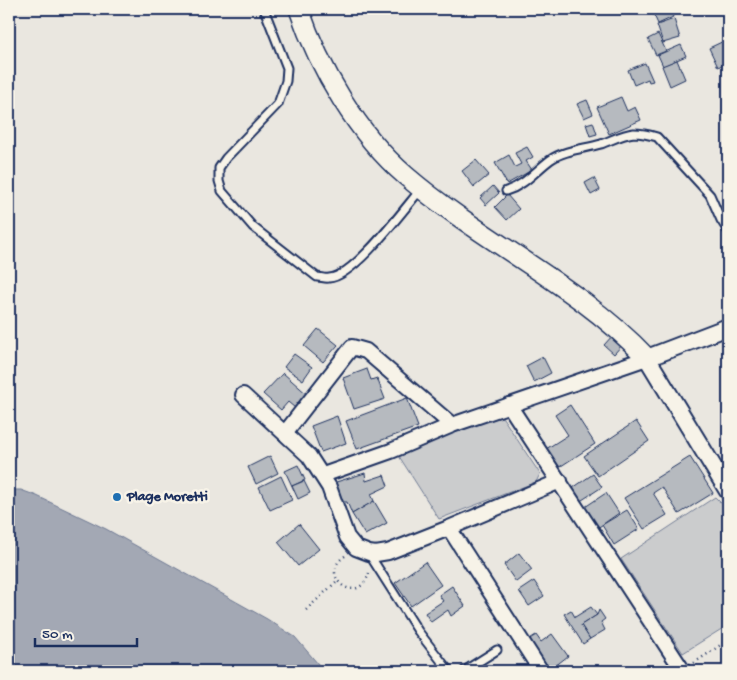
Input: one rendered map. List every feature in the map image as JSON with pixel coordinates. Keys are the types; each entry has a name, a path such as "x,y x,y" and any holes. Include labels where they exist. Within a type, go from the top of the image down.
{"main road":[{"path":"299,9 307,33 339,94 369,139 405,176 452,212 550,277 627,337 647,358"}],"street":[{"path":"323,475 391,451 452,425 647,358 728,326"},
{"path":"285,433 352,347 366,351 452,425"},
{"path":"647,358 728,491"},
{"path":"243,395 309,456 323,475 347,537 366,553 388,552 560,482"},
{"path":"508,405 682,671"},
{"path":"449,528 542,671"}],"lane":[{"path":"264,9 287,68 286,81 278,104 226,158 219,168 219,181 222,191 234,205 254,227 317,276 330,278 343,273 358,262 422,188"},
{"path":"506,191 517,187 550,160 564,153 582,150 634,133 647,135 657,137 710,196 728,231"},
{"path":"366,553 418,631 449,671"},
{"path":"464,671 497,650"}],"path":[{"path":"366,553 367,580 360,587 345,587 337,581 335,571 338,562 366,553"},
{"path":"306,610 337,581"},
{"path":"682,671 728,640"}],"shaded area":[{"path":"497,415 503,418 540,474 536,482 439,519 397,453"},
{"path":"21,490 37,496 106,529 267,619 295,637 324,671 9,671 9,491"},
{"path":"715,497 728,510 728,625 683,653 621,559"}],"building":[{"path":"663,9 670,9 673,17 658,24 653,13"},
{"path":"674,19 680,38 663,43 657,25"},
{"path":"658,34 666,51 656,55 648,39"},
{"path":"728,39 728,62 718,67 709,48"},
{"path":"681,45 686,56 663,66 658,55"},
{"path":"677,60 685,79 670,86 662,66"},
{"path":"645,63 653,81 649,82 648,79 634,85 628,70"},
{"path":"621,97 627,111 635,107 641,120 609,134 597,107"},
{"path":"587,100 593,114 584,118 577,104"},
{"path":"593,122 597,134 590,136 586,124"},
{"path":"527,147 533,157 526,161 532,170 507,184 495,163 509,155 515,167 521,164 515,153"},
{"path":"476,160 489,175 474,187 462,171"},
{"path":"594,178 600,190 591,195 585,183"},
{"path":"493,186 499,193 486,205 480,198"},
{"path":"507,195 519,209 507,220 495,207"},
{"path":"318,329 338,345 323,362 304,346"},
{"path":"613,335 623,344 614,354 604,345"},
{"path":"294,354 312,367 303,380 284,367"},
{"path":"543,357 551,373 534,382 526,366"},
{"path":"367,369 371,380 377,378 385,399 354,409 343,378"},
{"path":"283,373 308,395 295,408 288,402 281,410 263,394"},
{"path":"407,398 418,427 357,449 346,421"},
{"path":"570,405 595,444 558,468 546,449 568,435 555,415"},
{"path":"337,416 346,443 321,452 311,426"},
{"path":"636,421 649,441 598,476 584,456"},
{"path":"270,456 278,473 256,484 248,467"},
{"path":"690,457 713,493 679,514 662,487 653,493 667,515 644,529 624,498"},
{"path":"298,465 305,480 292,486 285,471"},
{"path":"365,473 366,481 384,475 388,486 371,494 374,501 352,514 347,502 339,502 333,483"},
{"path":"593,474 602,487 579,502 570,490"},
{"path":"281,476 292,500 270,510 259,487"},
{"path":"304,481 310,493 298,499 292,486"},
{"path":"606,493 619,513 596,529 582,509"},
{"path":"374,501 387,523 365,535 352,514"},
{"path":"627,510 639,529 614,545 602,525"},
{"path":"299,524 319,549 298,566 278,542"},
{"path":"519,553 532,570 516,582 504,565"},
{"path":"425,562 441,585 411,606 395,583"},
{"path":"534,581 544,596 529,606 519,591"},
{"path":"452,586 465,606 451,616 448,610 431,622 425,613 443,601 439,595"},
{"path":"591,607 597,615 581,625 590,639 583,644 564,614 571,610 575,617"},
{"path":"599,610 605,619 601,622 605,630 590,639 581,625 597,615"},
{"path":"552,634 568,656 550,670 528,640 536,635 541,642"}],"place":[{"name":"Plage Moretti","path":"117,497"}]}
